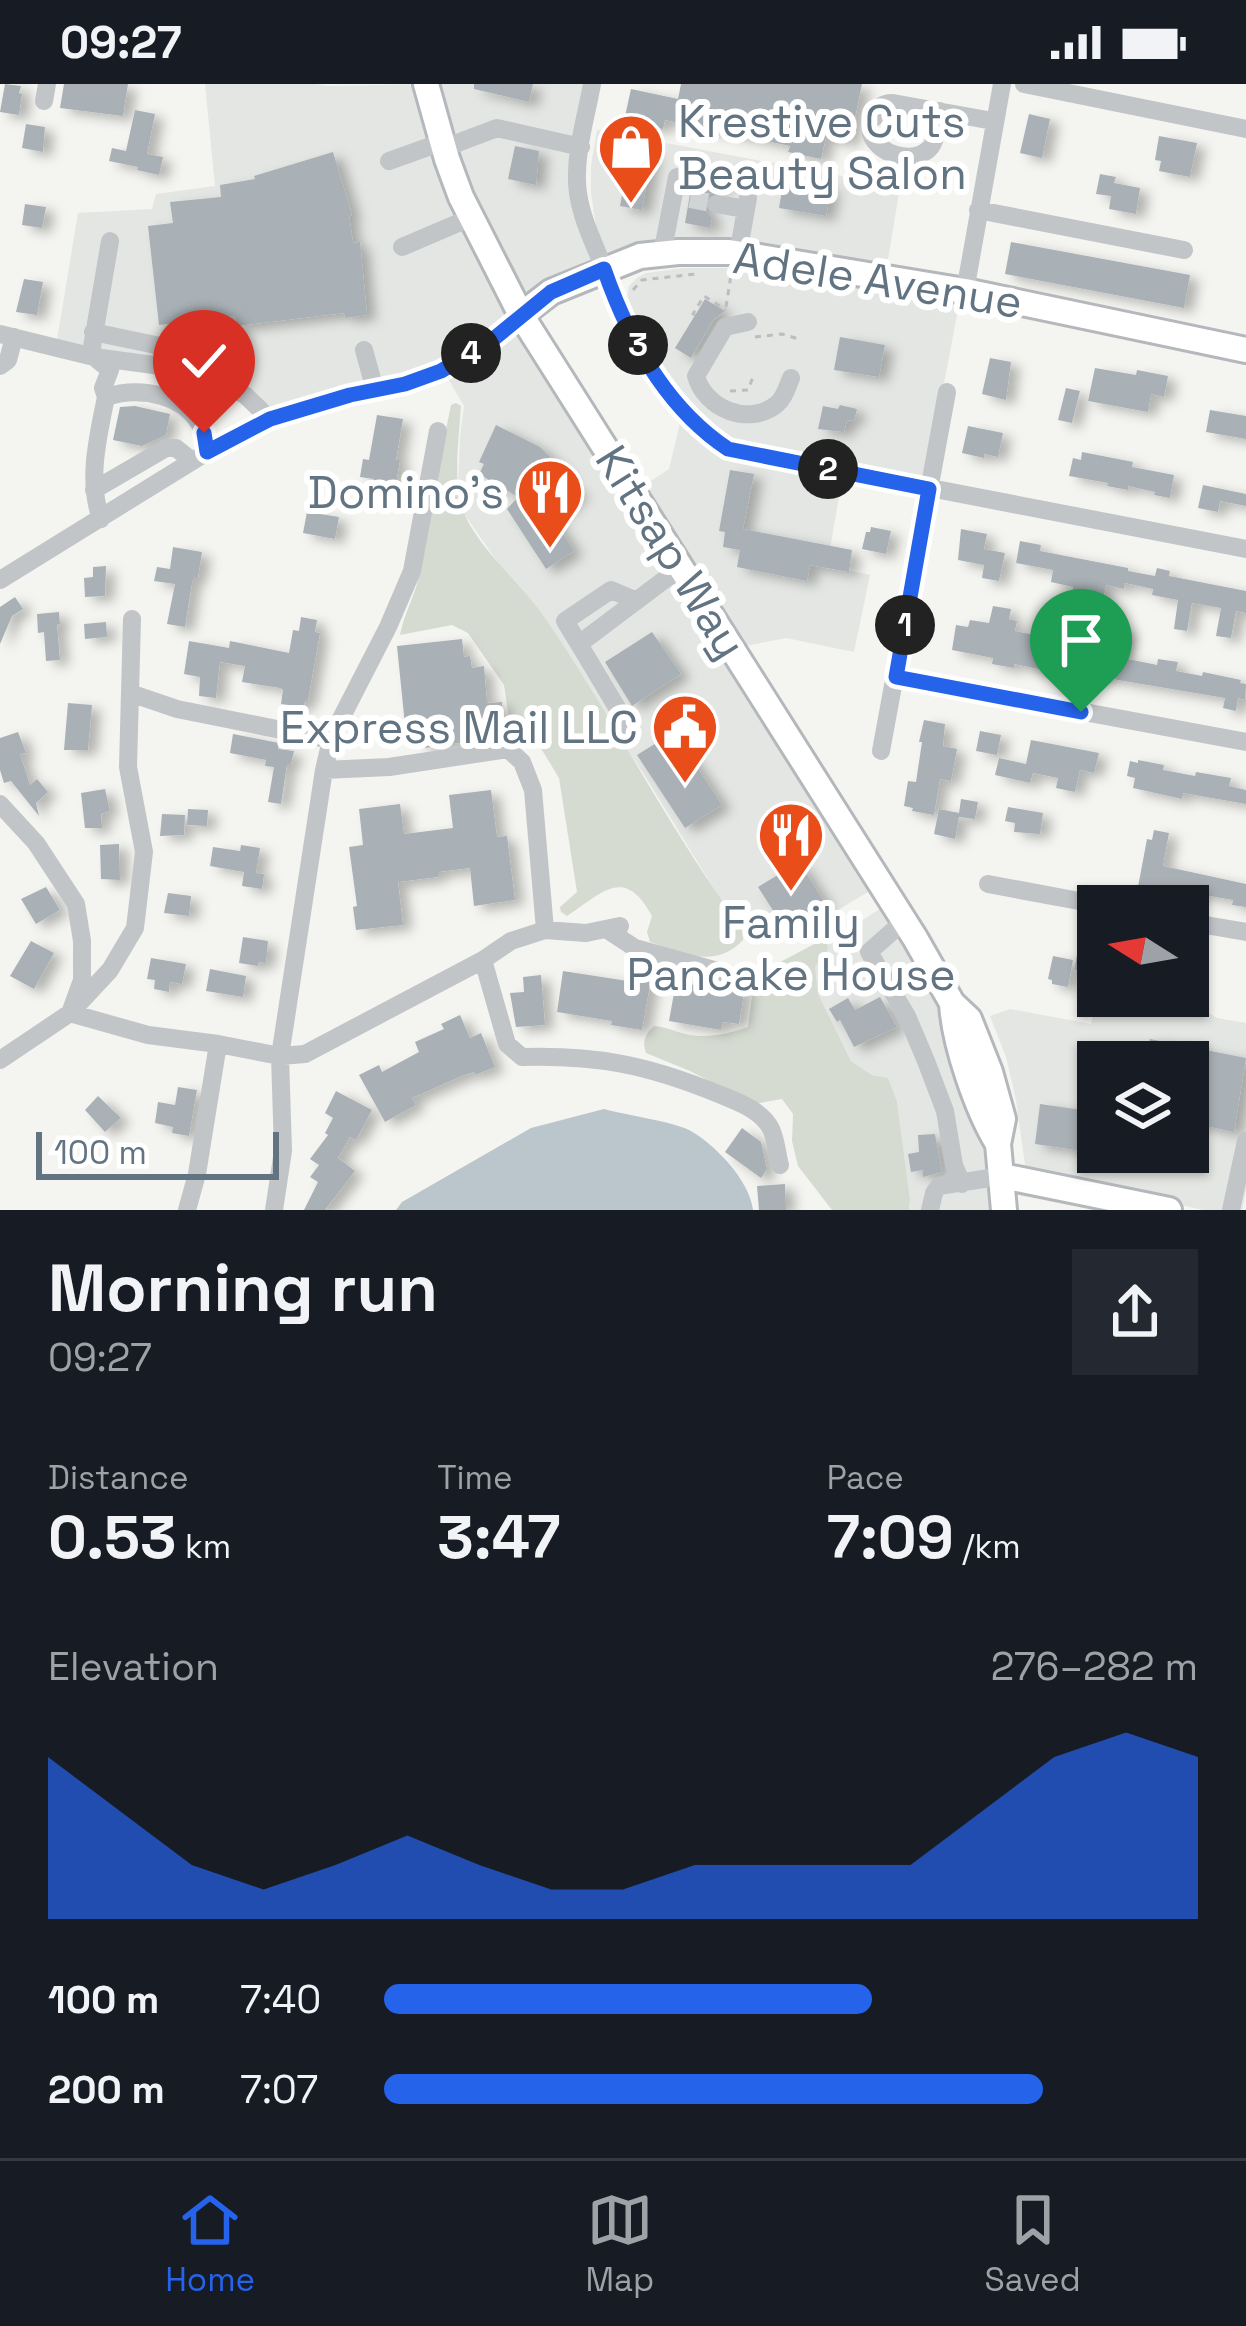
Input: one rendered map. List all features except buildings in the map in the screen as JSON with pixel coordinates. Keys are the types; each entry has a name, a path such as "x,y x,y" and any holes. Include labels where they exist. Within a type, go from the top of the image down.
{"main road":[{"name":"Kitsap Way","path":"426,84 470,218 521,315 952,1003 969,1018 1003,1119 998,1144 1004,1210"},
{"name":"Adele Avenue","path":"521,315 551,292 604,269 662,254 965,291 1246,350"},
{"name":"Kitsap Way","path":"952,1003 954,1029 983,1120 998,1144"},
{"path":"1002,1176 1108,1202 1169,1210"},
{"path":"1058,1210 1108,1202"}],"street":[{"path":"592,84 578,189 587,228 632,336 668,393 709,436 728,449 1246,549"},
{"path":"965,291 1002,84"},
{"path":"1024,84 1246,129"},
{"path":"940,111 929,149 916,155 896,154 875,146 873,126 877,109 884,103 940,111 994,122"},
{"path":"389,161 497,128 581,147"},
{"path":"662,254 680,190"},
{"path":"716,203 747,203 734,264"},
{"path":"979,210 1184,250"},
{"path":"402,247 470,218"},
{"path":"101,519 94,490 95,458 110,370 94,357 93,332 110,241"},
{"path":"0,580 199,456 270,419 441,371 491,341 521,315"},
{"path":"748,322 725,327 696,376 699,388 712,403 746,413 782,401 791,378"},
{"path":"93,332 170,348"},
{"path":"0,366 8,360 7,335 94,357 161,366 230,387 270,419"},
{"path":"364,350 375,390"},
{"path":"106,397 145,392 178,403 204,433 199,456"},
{"path":"881,751 947,392"},
{"path":"274,1210 283,1151 280,1057 324,770 331,740 412,571 438,431"},
{"path":"94,490 166,448 199,456"},
{"path":"628,726 578,644 680,568"},
{"path":"0,1060 70,1013 110,970 135,928 144,851 128,767 132,619"},
{"path":"896,677 1246,742"},
{"path":"130,693 177,709 331,740"},
{"path":"324,770 389,767 508,749 522,762 533,790 545,930"},
{"path":"0,804 36,842 76,904 82,980 70,1013"},
{"path":"988,884 1077,901"},
{"path":"904,921 869,952 907,1016 926,1060 945,1111 962,1184"},
{"path":"1209,926 1246,932"},
{"path":"70,1013 148,1035 280,1057 305,1054 512,940 545,930 586,933 613,927 635,948 721,972"},
{"path":"483,960 507,1044 522,1058 569,1056 623,1063 667,1073 748,1106 770,1126 780,1166"},
{"path":"187,1210 218,1044"},
{"path":"926,1060 960,1046"},
{"path":"1231,1210 1246,1142"},
{"path":"930,1210 939,1186 1002,1176"}],"path":[{"path":"695,315 704,296 728,311 725,306 734,264"},
{"path":"723,392 748,390 753,377"}],"shaded area":[{"path":"205,84 423,84 516,315 432,366 272,407 240,384 57,340 78,213 152,209 156,194 215,186"},
{"path":"432,84 589,84 576,158 597,260 521,301 474,217"},
{"path":"597,130 900,187 886,271 664,241 606,255 591,193"},
{"path":"684,268 735,268 959,304 926,479 734,441 716,432 686,405 627,300 629,286 637,278"},
{"path":"522,324 878,886 781,944 744,931 643,773 463,512 458,488 464,406 446,375"},
{"path":"451,405 461,406 458,483 468,521 545,618 744,931 743,940 733,949 710,957 650,942 647,932 652,916 642,900 622,887 601,893 567,916 561,912 560,907 577,892 559,778 542,750 510,725 504,685 468,633 452,625 400,635 418,580"},
{"path":"682,415 707,440 843,474 827,566 870,575 854,652 786,638 735,648 637,490 669,469"},
{"path":"890,902 973,1064 999,1210 909,1210 897,1101 888,1078 872,1075 851,1061 801,961"},
{"path":"822,940 828,949 815,967 818,994 851,1061 872,1075 888,1078 897,1101 909,1210 832,1210 798,1166 793,1114 782,1099 754,1104 646,1053 645,1038 654,1026 701,1036 748,1027 754,982 767,969"},
{"path":"1010,1009 1091,1024 1093,1017 1209,1017 1209,1013 1246,1023 1242,1210 1204,1210 1026,1172 1016,1100 990,1016"},
{"path":"604,1109 671,1124 699,1136 738,1175 753,1210 396,1210 402,1202 531,1128"}],"tunnel":[{"path":"690,199 716,204"}],"place":[{"name":"Krestive Cuts Beauty Salon","path":"631,206"},
{"name":"Domino's","path":"550,551"},
{"name":"Express Mail LLC","path":"685,786"},
{"name":"Family Pancake House","path":"791,894"}],"route":[{"path":"204,433 207,452 270,419 441,371 491,341 551,292 604,269 632,336 668,393 728,449 929,489 896,677 1081,712"}]}
